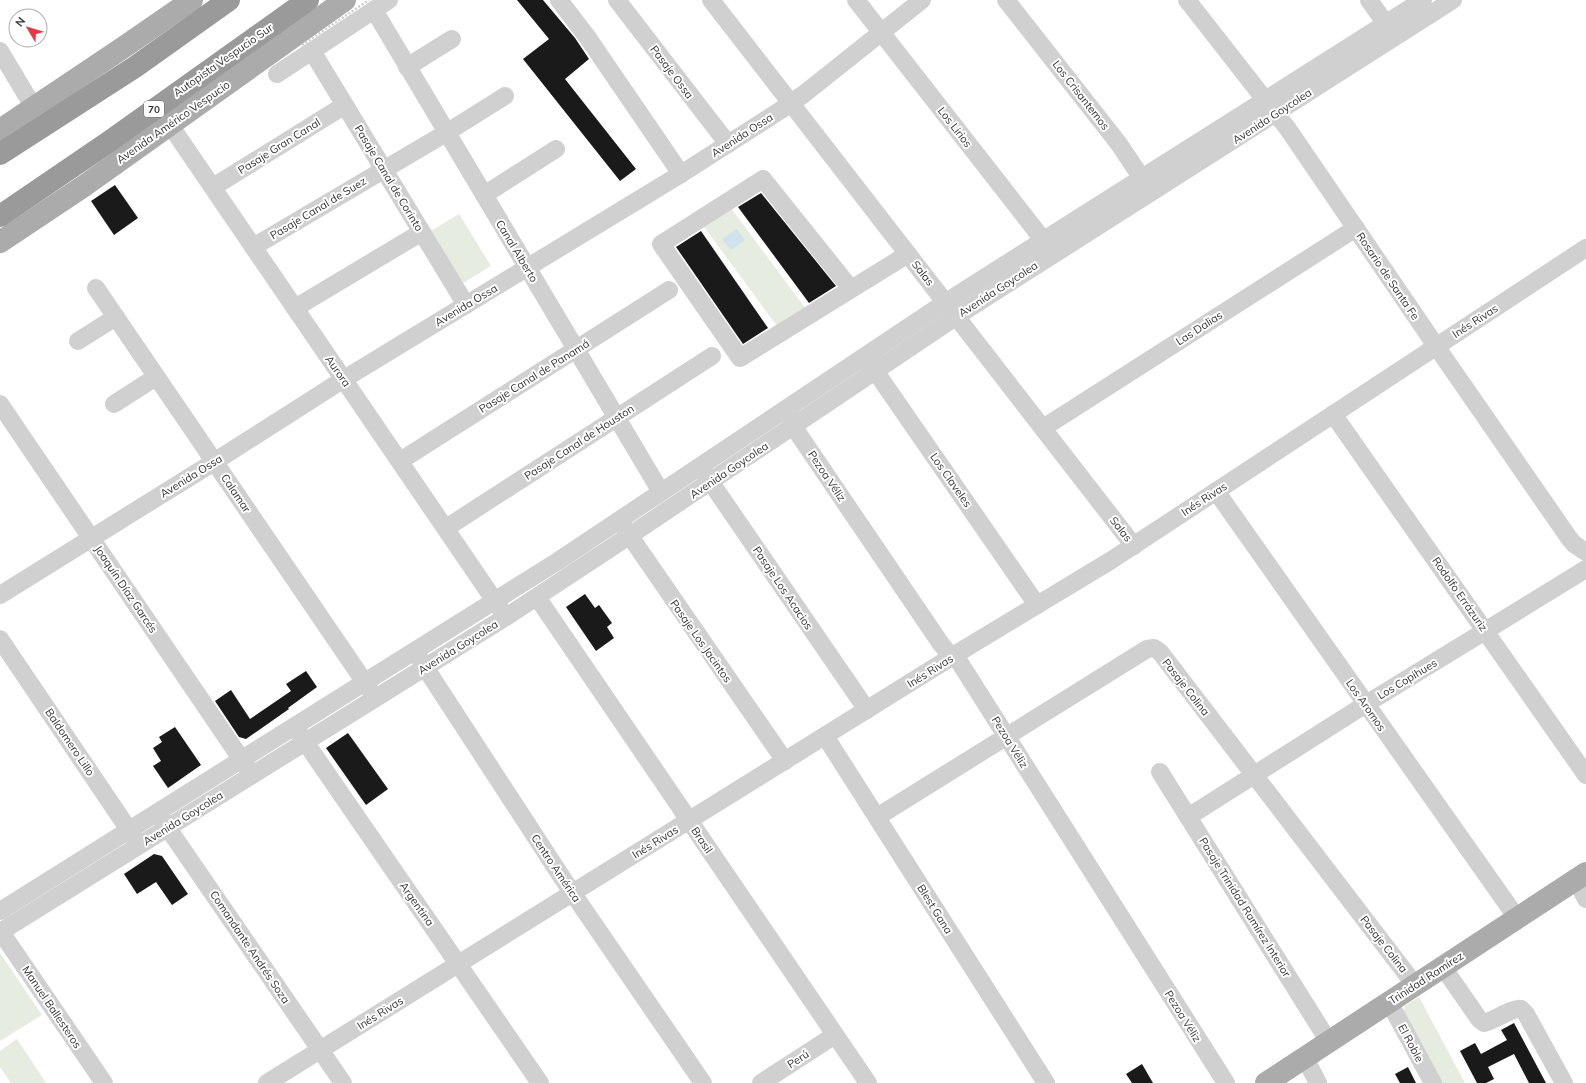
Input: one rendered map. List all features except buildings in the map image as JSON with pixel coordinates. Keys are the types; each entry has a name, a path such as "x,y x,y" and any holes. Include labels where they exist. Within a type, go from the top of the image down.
{"highway":[{"path":"0,154 135,67 229,0"},
{"name":"Autopista Vespucio Sur","path":"0,216 110,141 308,0"}],"main road":[{"path":"0,130 192,0"},
{"name":"Avenida Américo Vespucio","path":"0,242 84,186 345,0"},
{"name":"Trinidad Ramírez","path":"1266,1083 1581,876"}],"street":[{"path":"277,74 307,48 372,5 389,0"},
{"path":"560,0 588,38 681,174"},
{"name":"Pasaje Ossa","path":"617,0 728,144"},
{"name":"Salas","path":"712,0 1134,546"},
{"name":"Los Lirios","path":"856,0 1048,247"},
{"name":"Avenida Ossa","path":"0,595 344,379 528,269 792,103 922,0"},
{"name":"Los Crisantemos","path":"1006,0 1119,144 1147,186"},
{"name":"Rosario de Santa Fe","path":"1187,0 1288,129 1569,538 1579,549 1586,552"},
{"path":"1369,0 1386,24"},
{"name":"Avenida Goycolea","path":"1271,106 1386,24 1423,0"},
{"name":"Avenida Goycolea","path":"0,911 558,561 865,356 951,309 1271,106 1453,0"},
{"name":"Canal Alberto","path":"372,5 446,133 661,492"},
{"path":"407,67 452,40"},
{"name":"Pasaje Canal de Corinto","path":"307,48 345,105 466,305"},
{"path":"0,51 34,108"},
{"name":"Pasaje Canal de Suez","path":"253,247 446,133 505,96"},
{"name":"Pasaje Gran Canal","path":"212,187 345,105"},
{"name":"Aurora","path":"170,125 506,617"},
{"path":"484,195 556,149"},
{"path":"851,290 764,179 661,244 740,358 851,290 908,254"},
{"name":"Las Dalias","path":"1043,428 1356,228"},
{"path":"295,308 422,232"},
{"name":"Inés Rivas","path":"267,1083 953,656 1134,546 1586,248"},
{"name":"Calamar","path":"96,288 375,698"},
{"name":"Pasaje Canal de Panamá","path":"400,461 669,290"},
{"name":"Avenida Goycolea","path":"1,932 537,597 875,371 951,309"},
{"path":"78,341 116,317"},
{"name":"Pasaje Canal de Houston","path":"446,528 712,356"},
{"name":"Los Claveles","path":"865,356 1037,605"},
{"path":"114,404 156,377"},
{"name":"Joaquín Díaz Garcés","path":"0,404 252,775"},
{"name":"Pezoa Véliz","path":"788,408 793,426 946,650 960,663 1226,1083"},
{"name":"Rodolfo Errázuriz","path":"1333,414 1586,775"},
{"name":"Pasaje Los Acacios","path":"700,466 867,710"},
{"name":"Los Aromos","path":"1216,491 1517,918"},
{"name":"Pasaje Los Jacintos","path":"619,520 785,761"},
{"name":"Los Copihues","path":"1188,817 1366,704 1586,569"},
{"name":"Brasil","path":"537,597 868,1083"},
{"name":"Baldomero Lillo","path":"0,640 139,845"},
{"name":"Pasaje Colina","path":"877,817 1147,649 1154,648 1160,652 1415,985"},
{"name":"Centro América","path":"414,650 424,668 573,893 703,1083"},
{"name":"Argentina","path":"294,726 540,1083"},
{"name":"Blest Gana","path":"825,736 1046,1083"},
{"name":"Pasaje Trinidad Ramírez Interior","path":"1160,772 1329,1042"},
{"name":"Comandante Andrés Soza","path":"157,812 343,1083"},
{"path":"1581,876 1586,899"},
{"name":"Manuel Ballesteros","path":"1,932 104,1083"},
{"path":"1443,967 1480,1019 1484,1022 1491,1022 1517,1009 1522,1010 1526,1014 1564,1083"},
{"name":"El Roble","path":"1389,1002 1433,1083"},
{"name":"Perú","path":"761,1083 835,1036"},
{"path":"1305,1058 1318,1083"}],"path":[{"path":"307,48 372,5"}],"shaded area":[{"path":"731,208 806,309 777,326 704,227"},
{"path":"459,214 491,266 463,283 431,231"},
{"path":"0,953 42,1015 0,1041"},
{"path":"1419,997 1465,1083 1439,1083 1402,1017 1405,1006"},
{"path":"17,1039 46,1083 11,1083 0,1067 0,1051"}],"water":[{"path":"737,229 745,240 731,250 722,239"}]}
